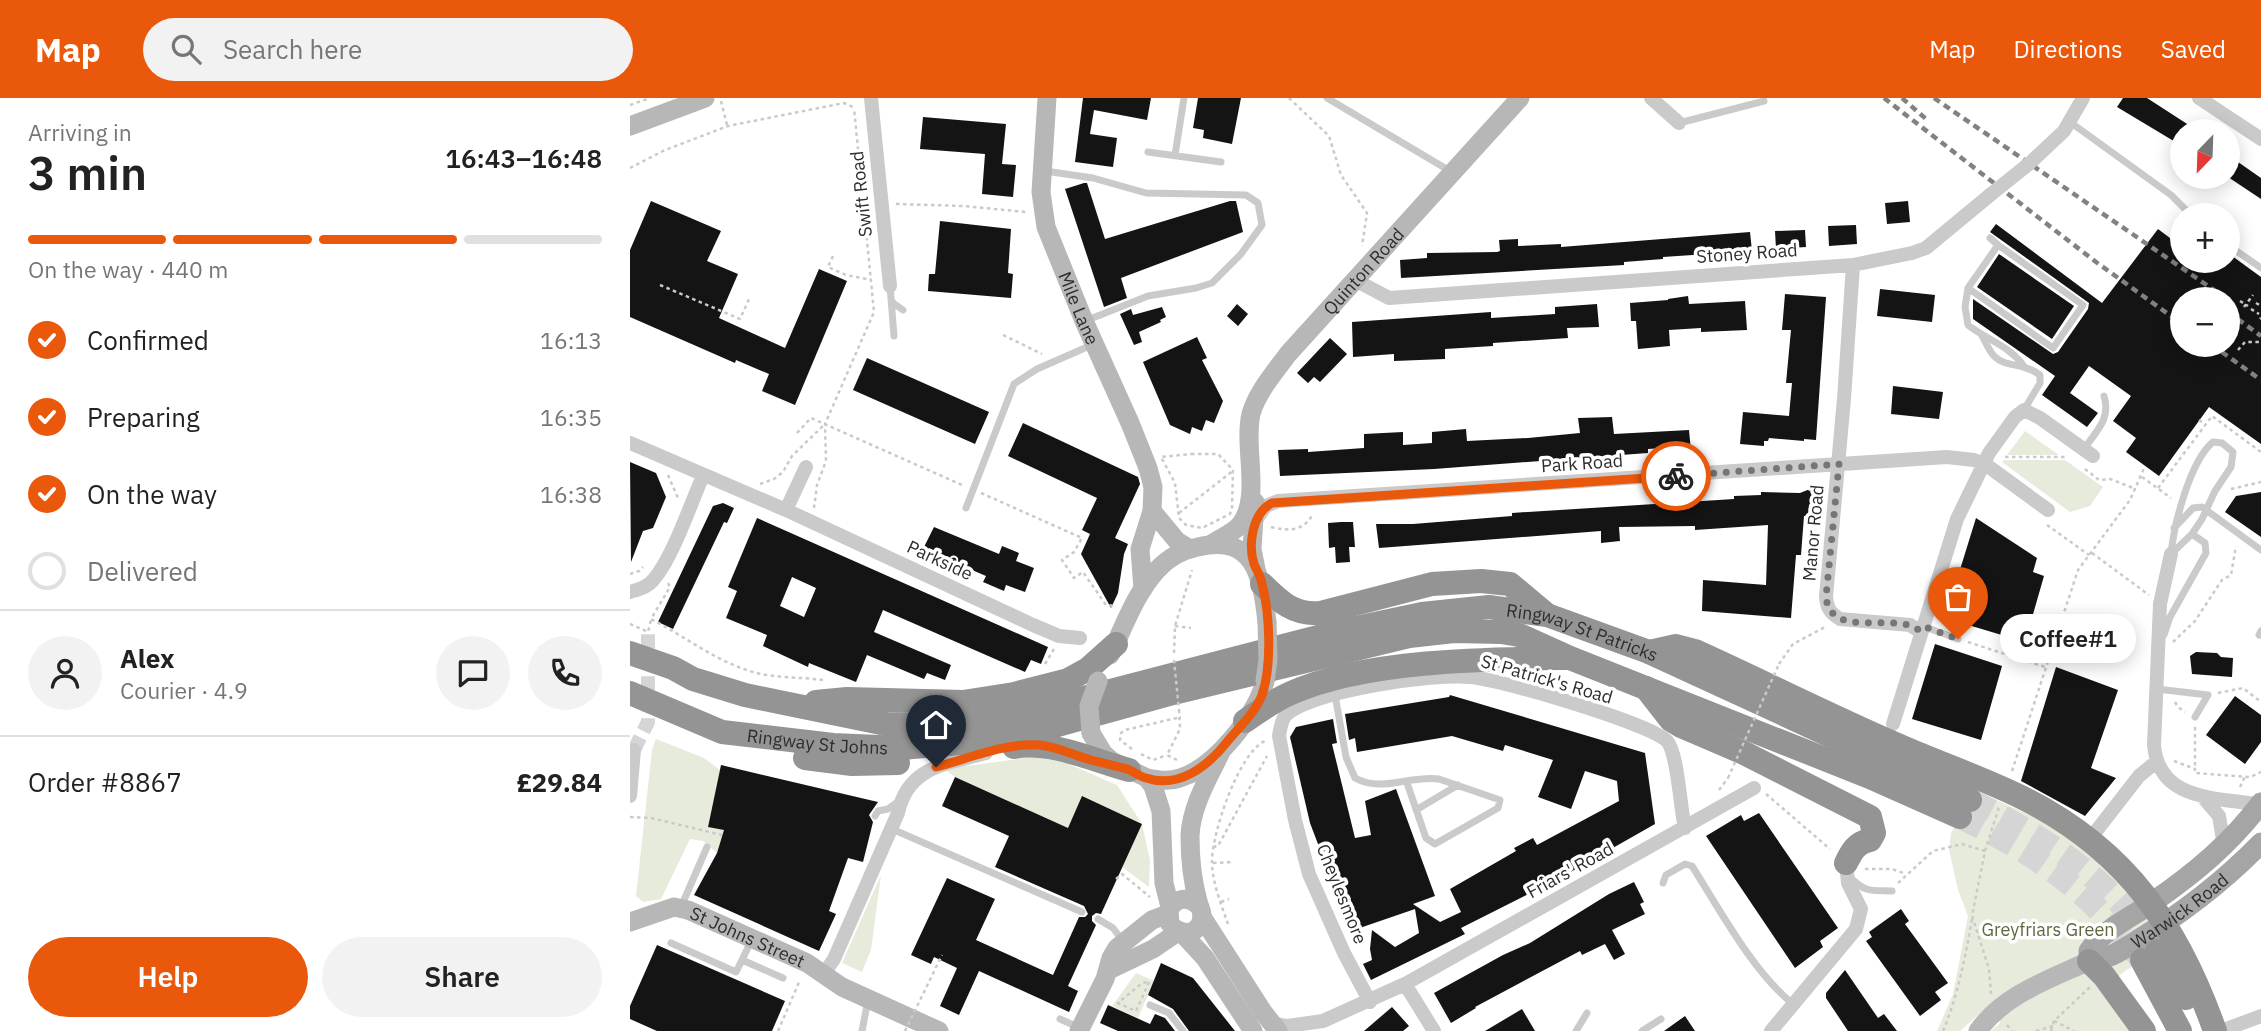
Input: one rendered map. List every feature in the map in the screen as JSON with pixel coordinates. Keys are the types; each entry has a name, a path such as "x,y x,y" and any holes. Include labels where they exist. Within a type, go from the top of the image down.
{"highway":[{"path":"1260,579 1280,603 1308,614 1432,584 1494,582 1510,584 1547,615"},
{"name":"Ringway St Patricks","path":"1479,607 1547,615 1649,652 1965,808 1870,777 1570,658 1519,635 1454,631 1409,636 1173,676 1337,632 1422,614 1479,607"},
{"path":"639,637 673,668"},
{"path":"788,704 847,699 963,702 1014,694 1068,680 1088,669 1116,644"},
{"path":"1649,652 1676,646 1695,651 1908,750 2028,800 2090,839 2118,864 2152,903 2204,999 2215,1031"},
{"name":"Ringway St Johns","path":"630,653 716,687 886,724 946,725 1015,714 1173,676"},
{"path":"1245,721 1290,693 1381,668 1487,660 1570,658"},
{"name":"Ringway St Johns","path":"630,693 722,732 833,745 901,748 974,743 1048,728 1173,676"},
{"path":"1645,687 1671,720 1681,726 1744,753 1870,817 1874,833 1870,840 1858,844 1852,850 1846,867"},
{"path":"1868,732 1886,732 1893,724"},
{"path":"1893,724 1898,742 1908,750"},
{"path":"722,732 766,749 802,758 852,764 986,753 1037,745 1064,750 1138,774"},
{"path":"2180,1031 2150,956 2175,978 2201,1031"},
{"path":"2097,969 2144,1031"}],"main road":[{"name":"Warwick Road","path":"2097,969 2089,951 2108,931 2201,867 2245,825 2261,804"},
{"name":"Warwick Road","path":"2097,969 2100,961 2165,924 2230,875 2261,843"}],"street":[{"path":"630,126 705,98"},
{"name":"Swift Road","path":"871,98 890,291"},
{"name":"Mile Lane","path":"1047,98 1043,213 1051,242 1148,468 1153,487 1152,511 1140,549 1143,589"},
{"name":"Quinton Road","path":"1208,535 1235,530 1244,518 1251,495 1249,426 1257,399 1288,354 1520,98"},
{"path":"1651,98 1679,123"},
{"name":"Stoney Road","path":"1356,278 1390,298 1853,265 1912,253 1926,248 2030,163 2067,127 2083,98"},
{"path":"2199,98 2261,139"},
{"name":"Manor Road","path":"1840,619 1831,614 1826,597 1839,464 1853,265"},
{"path":"1893,724 1957,519 1989,453 2015,416 2024,410 2088,452"},
{"name":"Parkside","path":"630,443 786,510 1059,636 1080,638"},
{"name":"Park Road","path":"1263,518 1278,501 1290,500 1947,457 1985,464"},
{"name":"Quinton Road","path":"1249,464 1256,507 1263,518 1252,549 1260,579"},
{"path":"1985,464 2045,516"},
{"path":"786,510 806,467"},
{"path":"630,592 652,582 664,564 703,476"},
{"path":"1152,511 1177,541 1189,549"},
{"path":"1129,949 1180,932 1196,930 1201,911 1193,883 1191,832 1199,800 1220,754 1261,696 1265,681 1268,660 1267,622 1260,579 1248,558 1237,548 1208,535 1189,549 1174,555 1157,570 1143,589 1098,681 1089,706 1091,733 1103,754 1138,774 1167,781 1180,779 1192,774 1220,754"},
{"path":"2171,554 2160,604 2154,745 2156,762 2165,777 2175,785 2202,796 2261,804"},
{"path":"1840,619 1910,625 1921,632"},
{"name":"St Patrick's Road","path":"1286,716 1303,705 1335,695 1406,680 1471,677 1561,700 1656,733 1668,742 1674,754 1685,828"},
{"name":"Cheylesmore","path":"1286,716 1279,736 1309,874 1344,953 1370,1002"},
{"path":"630,796 634,750"},
{"name":"St Johns Street","path":"815,969 834,959 902,797 923,773 986,753"},
{"path":"2090,839 2139,776 2156,762"},
{"path":"888,763 898,778 902,797"},
{"path":"1138,774 1157,794 1161,811 1164,883 1170,925 1205,958 1253,1031"},
{"name":"Friars' Road","path":"1275,1027 1319,1026 1370,1002 1754,788"},
{"path":"2202,796 2219,816 2224,846"},
{"path":"1771,1031 1856,929 1861,908 1848,883 1846,867"},
{"path":"1080,1029 1109,970 1152,920 1169,911 1175,902 1185,899 1192,900 1201,911 1275,1027"},
{"name":"St Johns Street","path":"630,922 661,910 681,908 815,969 869,999 939,1031"},
{"name":"Warwick Road","path":"1978,1031 1998,1009 2025,992 2097,969"},
{"path":"1405,984 1434,1031"},
{"path":"2221,1031 2261,1016"}],"lane":[{"path":"1175,155 1184,98"},
{"path":"1333,99 1452,172"},
{"path":"1679,123 1764,101"},
{"path":"2067,127 2171,195 2179,203"},
{"path":"1148,152 1221,162"},
{"path":"1043,170 1093,178 1146,194 1246,195 1258,203 1262,225 1241,254 1212,283 1148,296 1114,307 1084,321"},
{"path":"1968,288 2053,348 2083,305 1990,238"},
{"path":"1998,245 1968,288 1965,307 1968,325 1982,336 1999,342 2015,354 2023,365 2040,375 2040,383 2024,410"},
{"path":"2240,253 2261,268"},
{"path":"890,291 893,303 903,310"},
{"path":"890,291 894,336"},
{"path":"1982,336 1994,356 2006,364 2023,365"},
{"path":"966,508 1014,384 1055,360 1095,344"},
{"path":"2088,452 2108,409 2104,396"},
{"path":"2213,442 2221,443 2233,452 2231,467 2192,534 2171,554 2174,528 2183,499 2204,449 2213,442"},
{"path":"2174,528 2193,508 2202,507 2261,550"},
{"path":"2158,653 2170,617 2206,552 2205,543 2192,534"},
{"path":"1921,632 1928,628 1958,639"},
{"path":"2156,689 2208,695 2195,717"},
{"path":"1335,695 1346,757 1355,778 1372,785 1407,783 1429,778 1500,800 1498,808 1435,844 1426,838 1407,783"},
{"path":"1416,810 1458,785"},
{"path":"875,816 878,811 888,809 902,797"},
{"path":"891,828 1082,912"},
{"path":"681,908 707,847"},
{"path":"1663,883 1666,875 1685,864 1692,866 1734,933 1776,989 1794,1005"},
{"path":"1846,867 1857,884 1866,890 1892,891"},
{"path":"1098,919 1113,928 1129,949"},
{"path":"671,943 736,972 752,939"},
{"path":"742,960 783,978"},
{"path":"862,1031 869,999"},
{"path":"1150,1005 1169,1013 1183,1031"},
{"path":"1576,1031 1587,1013"},
{"path":"1642,1031 1661,1018"},
{"path":"1060,1019 1080,1029"}],"path":[{"path":"630,105 650,98"},
{"path":"721,98 728,126"},
{"path":"1289,98 1329,136 1341,175 1367,213 1356,278"},
{"path":"630,168 665,150 728,126 844,103 854,108 874,312 825,424 792,456 783,472 775,479 757,485 752,496"},
{"path":"881,203 1043,213"},
{"path":"833,256 828,267 846,275 871,280 890,291"},
{"path":"660,285 740,319 750,297"},
{"path":"2248,308 2248,298 2253,295"},
{"path":"2241,301 2260,317"},
{"path":"2256,303 2261,306"},
{"path":"1003,335 1055,360"},
{"path":"2240,348 2245,342 2261,342"},
{"path":"797,433 811,418 1082,538 1074,552 1062,561 1074,578 1083,572 1105,605 1116,606"},
{"path":"2199,420 2205,424"},
{"path":"814,524 817,485 826,461 825,424"},
{"path":"1161,457 1219,454 1233,470 1179,513"},
{"path":"1985,464 2006,457 2069,457"},
{"path":"2079,465 2099,480 2109,479 2136,489"},
{"path":"2009,780 2078,570 2136,489 2145,466"},
{"path":"666,470 680,502"},
{"path":"2142,477 2174,500"},
{"path":"2228,489 2261,482"},
{"path":"1175,483 1179,518 1186,525 1208,535"},
{"path":"2250,486 2253,494"},
{"path":"1263,518 1289,530 1300,528 1309,521 1319,499"},
{"path":"2045,516 2090,554 2160,604"},
{"path":"2173,642 2194,621 2222,580 2231,575 2237,545"},
{"path":"630,574 645,565"},
{"path":"1170,749 1180,729 1181,717 1173,676 1175,626 1192,570"},
{"path":"630,624 639,637 670,587 668,582 652,582 639,571"},
{"path":"1728,778 1788,649 1800,639 1840,619"},
{"path":"651,620 709,654 755,673 830,681"},
{"path":"1175,626 1191,628"},
{"path":"1040,672 1050,658 1059,636"},
{"path":"1958,639 2046,667"},
{"path":"2208,695 2243,688 2261,702"},
{"path":"1167,755 1153,760 1126,747 1120,740 1121,733 1181,717"},
{"path":"1234,862 1212,862 1215,832 1233,785 1259,743 1265,741"},
{"path":"1213,847 1218,846 1269,753"},
{"path":"2195,766 2195,773 2250,777 2261,772"},
{"path":"1754,788 1768,794 1846,867 1892,869 1905,875 1933,851 1962,844 1984,851"},
{"path":"1943,1031 1962,975 1984,851 2001,803"},
{"path":"630,817 651,818 723,835"},
{"path":"1116,879 1122,874 1150,897"},
{"path":"1221,902 1229,899"},
{"path":"1972,916 1989,969 1992,995"},
{"path":"905,1031 942,955"},
{"path":"778,1031 815,969"},
{"path":"2036,1031 2052,1029 2054,1021 2097,969"},
{"path":"1149,982 1136,1011 1118,1003 1142,983 1149,982"},
{"path":"2004,1021 2012,1031"},
{"path":"2054,1021 2074,1031"}],"green space":[{"path":"2025,431 2059,455 2007,455"},
{"path":"2065,460 2103,487 2090,506 2070,512 2002,462"},
{"path":"656,739 704,758 720,770 708,826 724,830 717,853 703,841 690,839 661,899 643,902 636,896 652,750"},
{"path":"1048,755 1117,785 1142,824 1150,860 1149,887 1122,867 1141,823 1082,797 1068,828 955,777 944,769"},
{"name":"Greyfriars Green","path":"1976,791 2039,820 2076,842 2119,882 2169,944 2125,971 2108,985 2138,1031 1991,1031 2000,1023 1993,1002 1960,1031 1937,1031 1953,994 1968,916 1958,890 1949,850 1951,833"},
{"path":"881,875 871,950 862,972 842,963"},
{"path":"1136,973 1154,981 1138,1018 1112,1006"}],"building":[{"path":"1083,98 1151,98 1147,120 1094,110 1090,134 1117,138 1113,167 1075,162"},
{"path":"1198,98 1241,98 1232,144 1203,138 1204,130 1193,128"},
{"path":"2123,98 2147,98 2179,119 2170,119 2170,139 2117,107"},
{"path":"923,117 1006,124 1002,164 1016,165 1013,197 982,194 985,154 920,149"},
{"path":"2240,163 2261,178 2261,199 2240,185"},
{"path":"1087,183 1105,239 1230,201 1236,201 1243,232 1121,278 1127,298 1104,307 1065,189"},
{"path":"651,201 721,231 707,261 738,274 719,318 785,348 819,269 847,281 795,405 762,391 769,374 736,360 735,363 630,317 630,250"},
{"path":"1908,201 1910,222 1887,224 1885,203"},
{"path":"940,221 1011,229 1008,273 1013,274 1011,298 928,291 929,274 935,274"},
{"path":"1996,224 2102,303 2158,229 2170,238 2170,273 2240,273 2240,262 2261,277 2261,444 2209,407 2159,476 2126,452 2136,438 2113,421 2131,396 2089,366 2070,393 2098,413 2087,427 2042,395 2055,376 1973,319 1973,299 2053,354 2058,352 2088,309 2089,303 1990,232"},
{"path":"1856,225 1857,244 1829,246 1828,226"},
{"path":"1805,230 1806,247 1776,249 1775,231"},
{"path":"1750,232 1752,251 1663,257 1624,262 1624,265 1401,278 1400,260 1427,258 1427,253 1497,252 1500,251 1499,240 1518,239 1518,246 1561,244 1561,247"},
{"path":"1999,254 2074,306 2052,339 1977,287"},
{"path":"1880,289 1935,295 1932,322 1877,316"},
{"path":"1785,294 1826,297 1816,440 1769,438 1764,441 1764,446 1740,444 1743,412 1789,416 1792,383 1786,383 1791,330 1782,330"},
{"path":"1688,296 1689,304 1745,301 1747,330 1669,330 1670,346 1638,349 1636,321 1631,321 1630,303"},
{"path":"1237,304 1248,314 1238,326 1227,316"},
{"path":"1597,304 1599,327 1567,328 1568,338 1445,349 1445,359 1394,361 1394,354 1353,357 1352,322 1491,312 1491,318 1555,314 1555,307"},
{"path":"1162,307 1166,317 1139,332 1142,342 1134,345 1120,314 1131,309 1133,315"},
{"path":"1197,337 1207,358 1202,360 1223,401 1214,423 1206,420 1202,431 1192,427 1190,434 1170,425 1143,362"},
{"path":"1330,338 1347,354 1320,382 1314,377 1308,383 1297,373"},
{"path":"867,358 989,412 975,444 853,390"},
{"path":"1893,386 1943,392 1939,419 1891,414"},
{"path":"1612,417 1614,434 1689,430 1691,451 1679,452 1678,447 1648,449 1648,453 1434,469 1280,476 1278,450 1308,449 1308,452 1364,448 1364,434 1403,432 1403,445 1432,443 1432,432 1466,429 1467,441 1528,438 1580,433 1578,418"},
{"path":"1023,423 1138,477 1140,484 1115,538 1128,544 1118,593 1111,608 1081,554 1090,534 1082,530 1097,498 1008,456"},
{"path":"630,462 656,473 666,497 653,528 643,531 631,562"},
{"path":"1810,489 1814,498 1809,505 1808,516 1804,516 1801,555 1796,555 1791,618 1702,611 1703,580 1766,585 1768,525 1695,530 1695,526 1619,527 1620,541 1601,543 1601,531 1379,548 1376,524 1413,524 1512,516 1512,513 1734,499 1734,496 1761,495 1761,492 1800,493"},
{"path":"2261,492 2261,537 2225,512 2236,496"},
{"path":"723,503 734,508 727,523 724,522 673,629 658,622 713,506"},
{"path":"757,518 1048,647 1041,664 1031,660 1025,672 883,610 874,632 951,665 945,680 927,673 924,679 867,655 856,682 809,663 808,667 763,646 767,635 726,618 737,591 728,587","holes":["792,577 816,588 804,617 780,606"]},
{"path":"1976,518 2037,558 2033,572 2044,576 2025,642 1945,618"},
{"path":"1353,522 1355,547 1349,547 1350,562 1336,563 1335,547 1329,548 1328,523"},
{"path":"934,527 999,554 1002,546 1019,553 1016,561 1034,568 1025,592 1006,585 1004,591 983,582 986,576 923,549"},
{"path":"1935,644 2002,666 1981,740 1912,719"},
{"path":"2196,652 2217,653 2221,657 2233,658 2232,677 2192,674 2190,656"},
{"path":"2056,667 2118,690 2091,768 2116,778 2085,816 2021,781"},
{"path":"1450,695 1645,753 1655,824 1560,878 1461,928 1465,934 1371,980 1363,964 1372,960 1372,930 1395,947 1419,933 1415,909 1351,931 1310,823 1290,737 1296,727 1333,719 1337,743 1332,744 1355,838 1371,835 1365,801 1396,789 1435,896 1413,904 1440,922 1461,912 1450,889 1516,851 1514,848 1533,838 1537,845 1619,801 1617,781 1585,771 1571,809 1538,797 1553,760 1505,745 1503,751 1452,736 1357,752 1355,738 1349,740 1345,714"},
{"path":"2235,696 2261,715 2261,742 2245,764 2206,735"},
{"path":"721,765 878,802 869,815 873,822 863,862 848,858 829,911 836,914 819,951 694,895 717,853 724,830 708,827"},
{"path":"955,777 1068,828 1082,796 1142,824 1101,914 1092,916 1096,925 1068,986 1078,991 1069,1012 979,971 959,1015 940,1006 957,968 934,957 931,964 911,955 947,878 995,899 976,940 1053,975 1079,917 1088,914 1084,906 995,867 1009,836 942,806"},
{"path":"1759,813 1838,928 1820,941 1823,947 1795,968 1706,836 1741,815 1744,821"},
{"path":"1634,882 1644,902 1640,904 1645,914 1612,930 1625,954 1614,960 1605,944 1582,955 1580,951 1475,1007 1451,1023 1434,993 1530,943 1609,894"},
{"path":"1901,909 1909,921 1905,924 1948,983 1935,992 1941,1000 1920,1016 1866,941 1872,937 1869,932"},
{"path":"657,945 785,1001 772,1031 657,1031 630,1019 630,1006"},
{"path":"1161,963 1193,978 1235,1031 1189,1031 1173,1009 1148,995"},
{"path":"1845,970 1878,1018 1884,1014 1897,1031 1848,1031 1826,998 1826,993"},
{"path":"1108,1005 1150,1024 1155,1014 1165,1018 1175,1031 1118,1031 1100,1023"},
{"path":"1392,1007 1409,1026 1403,1031 1364,1031"},
{"path":"1522,1009 1535,1031 1485,1031"},
{"path":"1685,1016 1695,1031 1664,1031"}],"tunnel":[{"path":"634,750 648,722 648,632"},
{"path":"1970,800 2025,830 2074,862 2118,901 2157,951"},
{"path":"1960,817 2014,845 2061,876 2103,914 2142,960"}],"railway":[{"path":"1884,98 2096,262 2170,315"},
{"path":"1902,98 1926,119"},
{"path":"1934,98 2210,287"},
{"path":"2240,321 2261,336"},
{"path":"2229,357 2261,380"}],"way so far":[{"path":"1676,476 1839,464 1826,597 1831,614 1853,621 1910,625 1921,632 1928,628 1958,639"}],"place":[{"name":"Coffee#1","path":"1958,639"}],"route":[{"path":"936,767 986,753 1037,745 1064,750 1147,778 1167,781 1192,774 1220,754 1261,696 1265,681 1268,660 1267,622 1262,584 1254,564 1252,549 1255,521 1261,510 1272,503 1676,476"}]}
